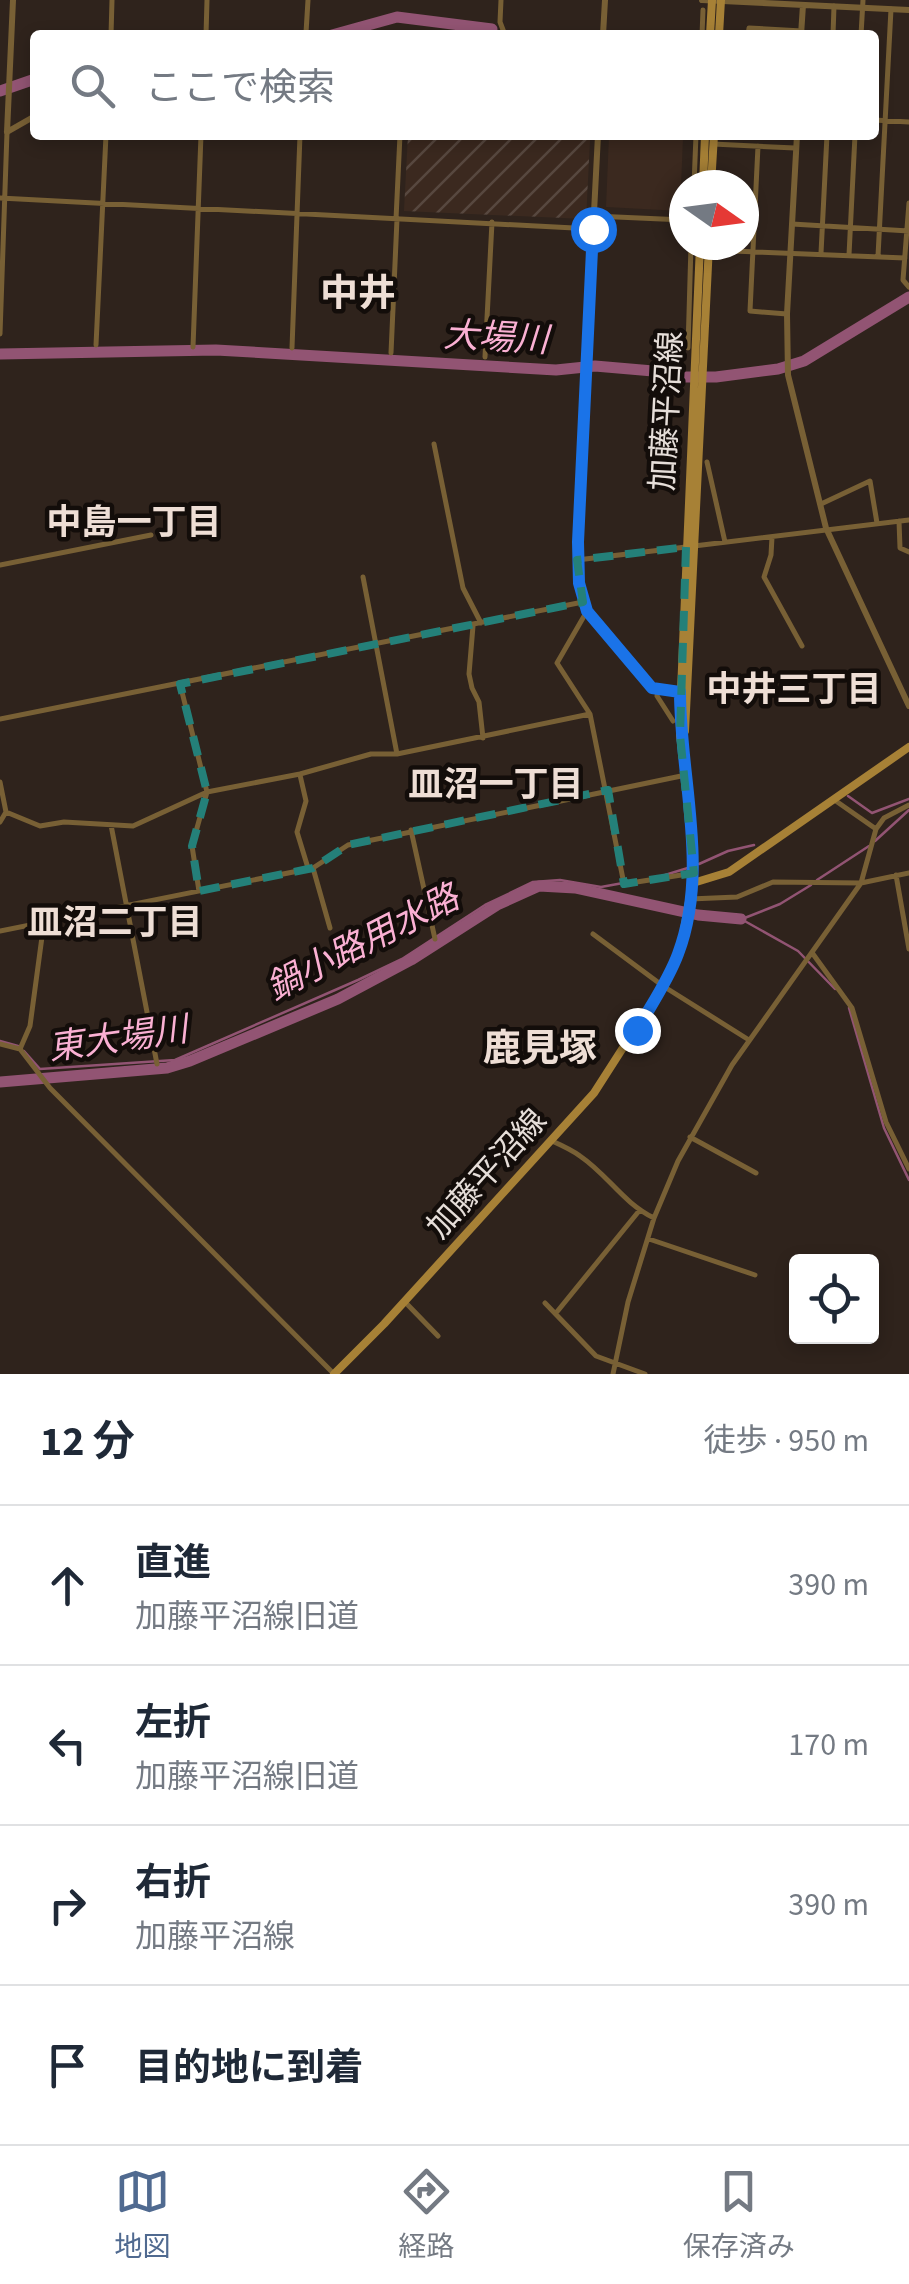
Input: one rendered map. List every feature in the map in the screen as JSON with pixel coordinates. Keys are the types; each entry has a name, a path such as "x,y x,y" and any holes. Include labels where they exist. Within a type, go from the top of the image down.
{"main road":[{"path":"710,30 712,0"},
{"path":"719,30 721,0"},
{"path":"704,170 706,140"},
{"path":"713,170 714,140"},
{"name":"加藤平沼線","path":"334,1374 405,1302 602,1083 663,986 680,951 693,878 684,760 684,692 705,260"},
{"path":"693,878 729,872 909,746"}],"street":[{"path":"0,334 2,198 13,0"},
{"path":"111,30 112,0"},
{"path":"206,30 207,0"},
{"path":"306,30 308,0"},
{"path":"501,0 503,30"},
{"path":"603,30 605,0"},
{"path":"702,0 863,4 909,10"},
{"path":"860,30 863,4"},
{"path":"802,30 803,5"},
{"path":"833,30 834,6"},
{"path":"878,256 890,9"},
{"path":"702,10 702,30"},
{"path":"0,139 30,119"},
{"path":"879,120 909,122"},
{"path":"96,345 106,140"},
{"path":"193,347 201,140"},
{"path":"292,348 300,140"},
{"path":"391,353 400,140"},
{"path":"598,140 577,560 583,602 644,680 658,690 684,692"},
{"path":"695,170 696,140"},
{"path":"719,140 796,148"},
{"path":"743,140 743,145"},
{"path":"797,140 787,314 788,375 826,528 909,706"},
{"path":"820,254 827,140"},
{"path":"850,255 855,140"},
{"path":"757,170 758,146"},
{"path":"2,198 593,229"},
{"path":"909,202 903,280 909,287"},
{"path":"594,216 669,219"},
{"path":"485,357 492,222"},
{"path":"792,224 908,231"},
{"path":"759,253 905,258"},
{"path":"688,348 691,260"},
{"path":"753,260 750,311 787,314"},
{"path":"434,444 463,588 481,624"},
{"path":"706,462 725,542"},
{"path":"820,504 870,481 877,523"},
{"path":"577,560 909,520"},
{"path":"899,521 900,548 909,552"},
{"path":"0,565 152,535"},
{"path":"772,536 764,577 802,646"},
{"path":"363,577 397,754"},
{"path":"0,719 583,602"},
{"path":"587,611 557,663 590,714 624,884 693,878"},
{"path":"472,626 470,674 479,702 483,738"},
{"path":"180,684 207,792 192,846 199,891"},
{"path":"658,690 657,696 673,721"},
{"path":"6,812 40,826 64,822 133,826 207,792 300,774 371,754 397,754 590,714"},
{"path":"300,774 306,801 298,832 330,928"},
{"path":"0,931 310,868 348,845 410,830 686,775"},
{"path":"0,782 6,812 0,822"},
{"path":"833,799 876,829"},
{"path":"614,1374 628,1302 654,1218 690,1137 749,1040 862,883 876,829 884,818 909,805"},
{"path":"111,825 158,1064"},
{"path":"410,830 435,939"},
{"path":"690,899 736,897 773,882 862,883 909,873"},
{"path":"896,875 909,948"},
{"path":"20,1049 30,1026 44,922"},
{"path":"593,934 663,986 749,1040"},
{"path":"812,954 852,1008 886,1122 909,1169"},
{"path":"0,1044 20,1049 45,1081 334,1374"},
{"path":"690,1137 756,1172"},
{"path":"552,1140 579,1155 640,1211 654,1218"},
{"path":"556,1313 640,1211"},
{"path":"648,1238 754,1275"},
{"path":"405,1302 438,1336"},
{"path":"545,1303 596,1356 645,1374"}],"highlighted area":[{"path":"686,547 680,735 694,873 624,884 608,790 348,845 313,868 199,891 192,846 207,792 180,684 583,602 577,560"}],"shaded area":[{"path":"408,140 590,140 586,219 404,211"},
{"path":"609,140 683,140 682,170 669,170 669,210 606,207"}],"waterway":[{"path":"350,30 397,17 492,29"},
{"path":"0,91 30,81"},
{"name":"大場川","path":"0,354 216,350 556,370 595,366 682,377 716,377 778,369 804,361 909,297"},
{"name":"鍋小路用水路","path":"848,796 872,813 909,799"},
{"path":"875,841 909,810"},
{"name":"鍋小路用水路","path":"699,864 754,845"},
{"path":"817,880 869,846"},
{"name":"鍋小路用水路","path":"665,875 691,867"},
{"name":"鍋小路用水路","path":"24,1051 40,1069 175,1060 402,959 485,905 533,882 560,880 601,887 623,883"},
{"path":"742,919 780,904 811,885"},
{"name":"東大場川","path":"0,1082 167,1068 190,1061 338,999 411,960 497,905 539,886 575,888 698,915 741,919"},
{"path":"741,919 798,951 835,989"},
{"path":"849,1008 884,1128 909,1180"},
{"name":"鍋小路用水路","path":"0,1041 18,1046"}],"district":[{"name":"中井","path":"358,294"},
{"name":"中島一丁目","path":"134,523"},
{"name":"中井三丁目","path":"794,690"},
{"name":"皿沼一丁目","path":"496,785"},
{"name":"皿沼二丁目","path":"115,923"},
{"name":"鹿見塚","path":"540,1049"}],"route":[{"path":"593,229 579,583 587,611 644,680 655,690 680,692 681,746 694,853 693,883 680,951 637,1030"}]}
